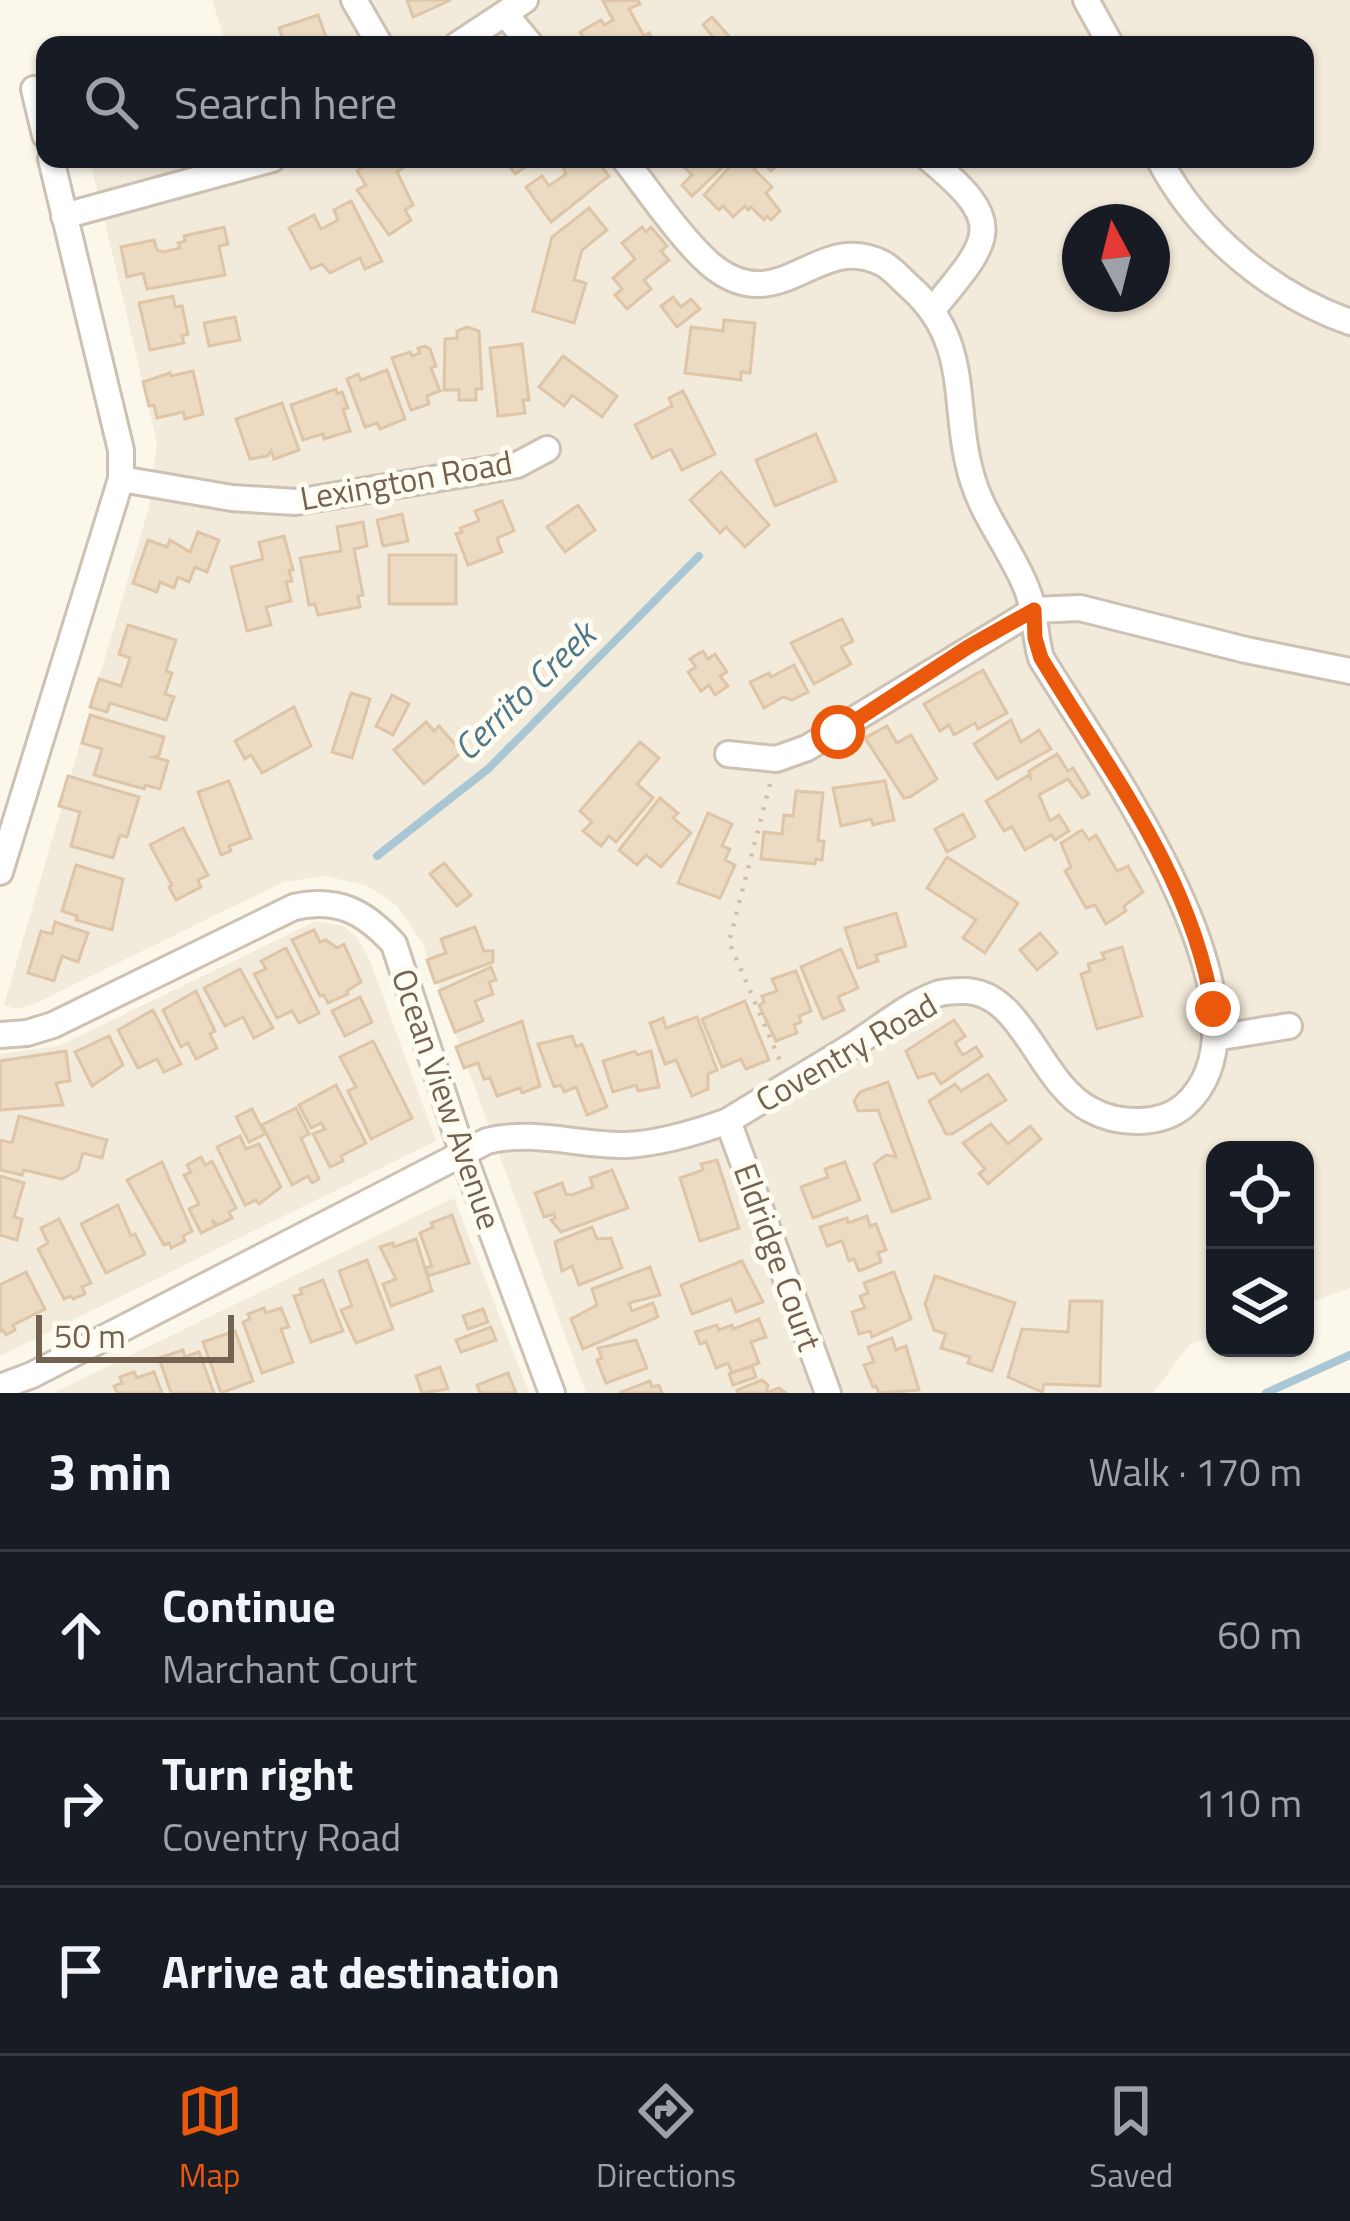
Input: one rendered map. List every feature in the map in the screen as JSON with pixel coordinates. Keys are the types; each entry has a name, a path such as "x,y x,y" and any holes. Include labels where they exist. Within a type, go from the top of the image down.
{"street":[{"path":"354,0 375,36"},
{"path":"1086,0 1106,36"},
{"path":"471,36 515,7 527,36"},
{"path":"34,89 36,97"},
{"path":"0,872 121,479 121,450 53,168"},
{"path":"64,216 239,168"},
{"path":"631,168 712,265 738,278 763,285 790,279 842,254 862,256 884,264 934,308 976,258 985,237 982,216 964,188 940,168"},
{"path":"1165,168 1233,253 1270,283 1350,322"},
{"name":"Coventry Road","path":"0,1387 32,1375 463,1154 508,1136 626,1145 670,1139 728,1121 938,994 982,992 1000,1001 1053,1078 1093,1112 1148,1121 1174,1114 1199,1091 1211,1068 1215,1038 1199,939 1175,881 1041,658 1034,610 972,479 956,365 934,308"},
{"name":"Lexington Road","path":"121,479 232,498 296,502 517,464 547,449"},
{"path":"728,754 776,759 838,732 1034,610 1080,608 1200,640 1350,671"},
{"name":"Ocean View Avenue","path":"0,1035 27,1033 52,1024 294,907 316,902 344,905 373,921 394,944 463,1154 553,1393"},
{"path":"1215,1038 1289,1026"},
{"name":"Eldridge Court","path":"728,1121 828,1393"}],"path":[{"path":"776,759 729,942 790,1085"}],"shaded area":[{"path":"212,0 1350,0 1350,1288 1314,1301 1314,1141 1206,1141 1206,1338 1190,1344 1153,1393 586,1393 422,942 396,905 368,886 325,876 283,882 32,1005 16,1009 4,1005 149,507 157,443 92,168 1314,168 1314,36 224,36"},
{"path":"316,921 343,926 357,937 436,1141 0,1356 0,1054 59,1046"},
{"path":"454,1198 529,1393 53,1393"}],"building":[{"path":"407,0 451,0 413,17"},
{"path":"638,0 640,4 629,9 644,36 582,36 580,32 601,20 604,25 613,20 603,1"},
{"path":"318,15 326,36 282,36 279,28"},
{"path":"712,17 729,36 712,36 703,25"},
{"path":"403,168 397,172 413,205 405,210 411,220 389,235 357,190 366,185 357,171"},
{"path":"564,168 603,168 609,176 551,222 526,187 542,176 549,186 566,174"},
{"path":"685,168 722,168 692,196 682,185 692,175"},
{"path":"729,168 755,168 772,187 766,193 780,211 764,220 745,206 733,217 704,195"},
{"path":"351,201 382,261 365,269 360,258 330,273 322,264 311,269 289,228 314,215 321,229 338,220 334,210"},
{"path":"589,208 607,230 582,250 574,280 586,283 574,323 533,311 552,237"},
{"path":"224,227 228,244 219,246 225,275 147,289 143,273 127,277 121,247 154,240 163,252 180,248 184,236"},
{"path":"642,227 646,232 651,227 667,246 661,251 669,260 644,280 651,289 627,309 615,295 622,289 613,278 635,259 622,243"},
{"path":"173,296 175,307 182,306 188,334 182,336 184,343 150,350 139,303"},
{"path":"673,297 681,307 691,299 700,309 677,327 661,306"},
{"path":"235,317 240,340 209,346 204,323"},
{"path":"724,320 755,323 750,373 741,372 741,380 685,373 691,327 723,331"},
{"path":"467,327 479,331 482,389 476,389 476,400 459,400 459,390 444,390 445,339 457,338 457,331"},
{"path":"522,344 529,400 523,400 525,413 498,416 490,348"},
{"path":"425,346 436,366 431,368 440,391 427,396 429,404 411,410 392,358 410,352 412,356"},
{"path":"563,356 617,396 602,417 572,395 564,406 539,387"},
{"path":"387,370 405,419 380,429 377,423 365,427 347,379 358,374 361,380"},
{"path":"193,371 203,414 185,419 183,412 157,418 143,382"},
{"path":"336,389 348,408 343,409 350,431 303,440 291,405"},
{"path":"683,391 715,454 682,470 671,449 652,458 635,425 672,406 669,398"},
{"path":"282,403 299,450 274,459 271,451 250,459 236,419"},
{"path":"816,434 836,481 775,506 756,460"},
{"path":"721,472 769,525 745,547 726,527 720,533 690,500"},
{"path":"502,501 514,531 497,538 502,552 468,565 456,534 479,521 475,511"},
{"path":"578,505 595,530 565,552 547,527"},
{"path":"402,514 408,541 383,546 377,520"},
{"path":"363,522 367,546 354,549 363,595 358,596 360,607 318,615 315,604 309,605 300,558 341,551 337,527"},
{"path":"198,532 219,540 207,572 195,567 189,582 178,577 174,588 160,582 157,592 133,583 148,540 167,547 170,540 190,552"},
{"path":"284,536 293,570 289,570 292,581 286,582 291,601 266,607 271,625 247,631 231,567 263,559 259,542"},
{"path":"389,555 456,555 456,604 389,604"},
{"path":"842,619 853,641 841,647 851,664 814,684 791,643"},
{"path":"128,625 176,640 166,671 172,673 165,694 174,697 166,720 110,703 107,712 90,707 99,679 121,686 130,658 119,654"},
{"path":"703,651 708,659 715,654 727,672 720,676 728,686 715,695 709,685 701,691 688,672 696,667 690,659"},
{"path":"794,665 808,692 792,700 783,697 764,708 750,682"},
{"path":"983,670 1007,713 978,729 975,723 954,735 949,725 940,731 924,704"},
{"path":"351,693 370,699 352,758 332,752"},
{"path":"392,695 409,704 393,735 376,726"},
{"path":"294,707 311,746 262,773 251,755 245,759 235,741"},
{"path":"90,715 164,737 159,755 153,757 168,761 160,789 94,775 102,749 82,743"},
{"path":"1011,720 1021,742 1039,730 1051,749 997,779 974,744"},
{"path":"426,722 434,731 439,726 462,752 424,784 394,750"},
{"path":"887,726 897,743 911,735 937,779 910,797 904,798 865,738"},
{"path":"640,742 659,758 637,784 653,798 616,842 609,836 601,846 583,831 592,822 580,811"},
{"path":"1057,754 1068,771 1073,768 1089,794 1082,798 1068,779 1039,795 1050,821 1059,815 1069,831 1025,850 1012,827 1004,831 986,801 1029,775 1031,780 1029,771"},
{"path":"68,776 139,797 127,837 120,835 113,858 71,846 80,812 59,806"},
{"path":"229,781 251,838 229,846 231,851 221,855 198,792"},
{"path":"885,781 894,820 841,826 833,788"},
{"path":"796,791 823,793 818,841 824,841 822,860 816,859 815,864 761,859 764,832 782,834 784,815 793,816"},
{"path":"660,798 691,833 661,867 646,855 637,865 619,850"},
{"path":"708,813 732,824 722,846 730,849 725,860 735,865 720,898 678,883"},
{"path":"963,814 975,837 947,852 935,829"},
{"path":"183,828 208,875 198,880 201,887 176,900 150,845"},
{"path":"1082,830 1089,840 1096,835 1117,871 1128,866 1143,892 1106,924 1095,905 1086,908 1065,871 1071,867 1061,843"},
{"path":"947,857 1018,903 985,953 963,938 976,920 927,888"},
{"path":"444,863 471,895 457,906 430,874"},
{"path":"76,865 123,879 112,930 62,911"},
{"path":"896,913 906,946 876,955 878,961 858,968 845,928"},
{"path":"55,922 88,933 78,962 62,956 54,981 28,973 41,931 52,934"},
{"path":"475,927 484,951 493,951 493,962 435,983 427,960 446,953 441,939"},
{"path":"314,930 320,942 326,940 337,948 344,944 361,982 328,1003 292,940"},
{"path":"1040,933 1057,953 1037,970 1020,950"},
{"path":"1122,947 1142,1016 1097,1029 1081,974 1090,971 1088,964 1105,959 1102,953"},
{"path":"286,948 319,1013 299,1023 292,1011 277,1018 254,974 266,969 261,961"},
{"path":"841,949 858,988 838,997 844,1010 823,1019 801,967"},
{"path":"491,967 496,980 489,982 493,994 475,1001 483,1021 455,1032 439,991"},
{"path":"240,969 273,1028 254,1038 243,1017 225,1026 204,988"},
{"path":"796,971 811,1011 799,1016 801,1022 794,1025 797,1033 776,1041 759,1005 764,1002 762,996 777,991 772,979"},
{"path":"196,991 215,1031 210,1034 217,1048 196,1059 188,1043 181,1047 163,1010"},
{"path":"360,997 372,1022 345,1036 332,1011"},
{"path":"745,1001 769,1060 746,1069 741,1059 722,1067 702,1019"},
{"path":"153,1010 181,1064 164,1072 157,1059 138,1068 118,1030"},
{"path":"697,1017 717,1070 708,1074 708,1089 692,1096 676,1060 665,1064 650,1023 663,1018 666,1028"},
{"path":"954,1020 965,1036 955,1043 963,1055 976,1047 982,1056 941,1084 934,1073 918,1078 906,1051"},
{"path":"522,1021 540,1086 497,1096 478,1063 464,1068 456,1047"},
{"path":"109,1036 123,1065 92,1086 75,1052"},
{"path":"572,1036 576,1047 582,1044 607,1107 587,1115 576,1087 564,1092 561,1085 554,1087 538,1044"},
{"path":"373,1041 412,1118 371,1139 348,1091 356,1087 340,1057"},
{"path":"66,1051 70,1081 56,1083 63,1105 0,1110 0,1061"},
{"path":"635,1051 637,1055 651,1051 659,1087 638,1091 636,1085 613,1092 603,1061"},
{"path":"988,1074 1006,1100 946,1134 929,1101 955,1084 961,1091"},
{"path":"888,1082 930,1198 892,1212 874,1164 886,1155 896,1157 878,1110 858,1111 854,1101 860,1092"},
{"path":"336,1085 366,1143 330,1167 313,1134 325,1129 321,1123 311,1128 299,1105"},
{"path":"296,1108 309,1134 301,1138 319,1179 312,1183 308,1176 292,1185 262,1125"},
{"path":"252,1109 265,1134 249,1142 236,1117"},
{"path":"19,1116 107,1140 102,1158 83,1153 78,1170 62,1179 0,1170 0,1140 12,1143"},
{"path":"991,1124 1008,1144 1030,1126 1041,1139 988,1184 979,1174 985,1169 963,1143"},
{"path":"240,1136 246,1149 259,1144 281,1187 259,1204 256,1200 245,1205 217,1147"},
{"path":"201,1157 205,1165 212,1161 236,1208 229,1212 232,1218 218,1225 212,1220 215,1226 201,1233 189,1209 199,1204 184,1175 191,1172 187,1165"},
{"path":"717,1160 739,1228 700,1241 680,1178"},
{"path":"162,1162 192,1231 171,1248 169,1243 164,1245 127,1180"},
{"path":"845,1162 860,1200 813,1218 801,1187 828,1177 825,1169"},
{"path":"612,1170 628,1208 561,1232 551,1220 554,1214 544,1217 535,1193 562,1183 566,1194 572,1195 593,1187 590,1178"},
{"path":"0,1176 24,1183 14,1217 22,1219 17,1240 0,1235"},
{"path":"118,1205 145,1254 106,1273 81,1224"},
{"path":"452,1215 469,1263 428,1276 426,1268 432,1266 420,1233"},
{"path":"867,1216 870,1226 876,1224 886,1250 878,1253 881,1262 859,1271 854,1259 849,1261 842,1241 827,1246 820,1227"},
{"path":"59,1219 91,1283 82,1287 85,1294 73,1299 64,1299 38,1249 48,1243 41,1228"},
{"path":"592,1227 597,1239 611,1238 622,1268 579,1285 572,1266 562,1271 555,1242"},
{"path":"416,1239 432,1291 391,1306 383,1284 396,1279 380,1247"},
{"path":"367,1260 393,1329 356,1343 341,1310 352,1306 339,1271"},
{"path":"742,1261 763,1302 736,1312 731,1299 692,1314 681,1285"},
{"path":"650,1267 660,1295 629,1303 632,1311 653,1303 658,1317 583,1349 571,1319 597,1305 592,1289"},
{"path":"26,1272 45,1309 13,1325 15,1330 6,1335 0,1332 0,1285"},
{"path":"894,1272 911,1319 872,1337 870,1331 859,1334 852,1312 865,1308 860,1296 868,1293 864,1283"},
{"path":"935,1276 1015,1303 992,1371 968,1363 970,1357 941,1348 946,1334 934,1330 925,1304"},
{"path":"323,1280 343,1331 311,1342 294,1296"},
{"path":"1070,1301 1102,1301 1100,1386 1044,1384 1042,1392 1008,1377 1022,1329 1068,1332"},
{"path":"264,1308 266,1313 281,1308 289,1327 281,1329 293,1362 262,1373 243,1322 250,1319 248,1314"},
{"path":"483,1309 488,1322 468,1329 463,1316"},
{"path":"759,1319 766,1337 751,1342 759,1363 732,1373 728,1363 716,1368 706,1342 700,1344 695,1332 717,1325 719,1330 732,1325 733,1329"},
{"path":"491,1327 496,1340 461,1352 456,1340"},
{"path":"235,1331 253,1381 221,1393 203,1342"},
{"path":"892,1338 896,1350 906,1346 919,1390 879,1393 873,1387 864,1365 874,1362 868,1347"},
{"path":"636,1340 647,1368 606,1383 597,1360 602,1358 598,1348"},
{"path":"183,1350 185,1357 199,1352 214,1393 171,1393 159,1358"},
{"path":"752,1366 756,1377 733,1385 729,1374"},
{"path":"440,1367 448,1389 422,1393 416,1376"},
{"path":"134,1372 137,1378 154,1372 162,1393 117,1393 114,1386 122,1383 120,1377"},
{"path":"508,1373 516,1393 480,1393 477,1385"},
{"path":"762,1380 768,1385 766,1393 738,1393 737,1390"},
{"path":"650,1381 662,1393 619,1393"}],"waterway":[{"name":"Cerrito Creek","path":"377,856 488,769 699,556"},
{"name":"Cerrito Creek","path":"1266,1393 1350,1355"}],"route":[{"path":"838,732 1034,610 1041,658 1175,881 1199,939 1213,1009"}]}
